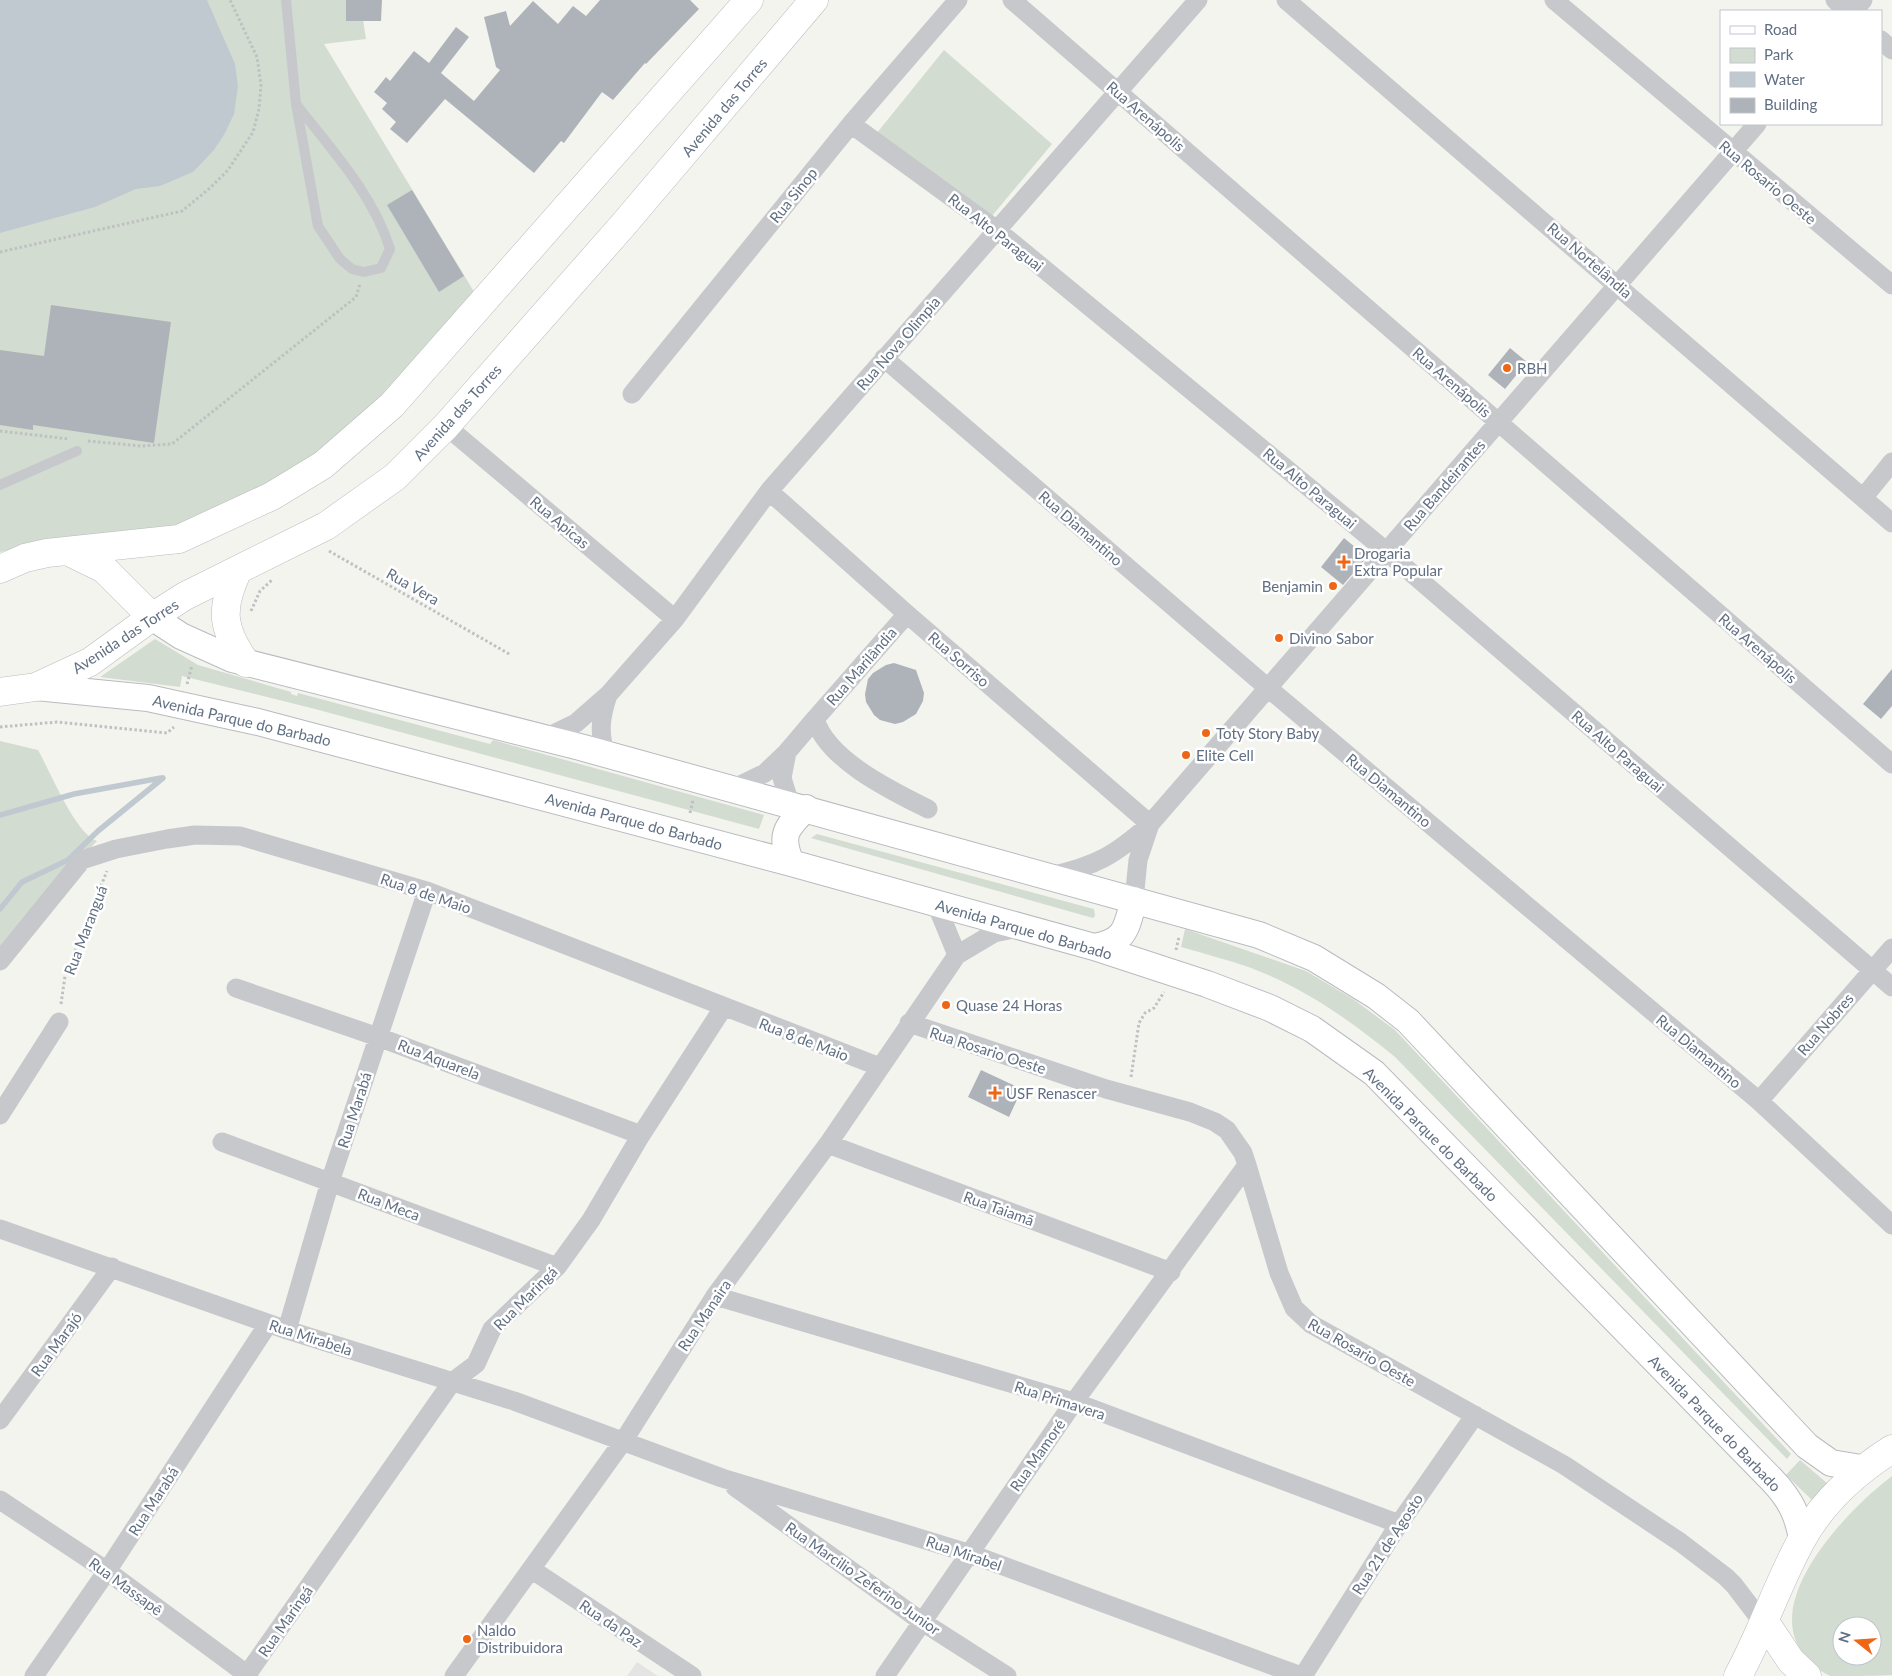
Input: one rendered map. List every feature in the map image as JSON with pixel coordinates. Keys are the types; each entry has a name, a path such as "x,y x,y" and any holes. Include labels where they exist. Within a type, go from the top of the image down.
{"main road":[{"path":"0,569 25,558 67,551 179,539 272,496 323,465 392,405 749,0"},
{"name":"Avenida das Torres","path":"0,692 36,687 90,662 152,617 185,596 304,537 345,513 395,477 446,426 627,220 814,0"},
{"path":"67,551 104,569 152,617 166,628 232,660 545,738 798,806 1045,877 1185,913 1259,935 1314,958 1368,991 1408,1021 1802,1441 1831,1463 1862,1468"},
{"path":"238,570 227,598 226,617 230,640 246,663"},
{"name":"Avenida Parque do Barbado","path":"36,687 93,691 182,704 258,722 791,862 1018,928 1094,947 1270,1008 1312,1029 1374,1074 1788,1497 1796,1512 1802,1539"},
{"path":"791,862 784,847 784,838 798,806"},
{"path":"1094,947 1112,944 1119,939 1130,916 1134,900"},
{"path":"1738,1676 1765,1622 1802,1539 1836,1494 1862,1468 1892,1449"},
{"path":"1765,1622 1791,1661 1807,1676"}],"street":[{"name":"Rua Sinop","path":"632,394 851,124 958,0"},
{"name":"Rua Arenápolis","path":"1012,0 1892,764"},
{"name":"Rua Nova Olimpia","path":"545,738 576,722 608,695 675,619 769,491 1198,0"},
{"name":"Rua Nortelândia","path":"1286,0 1618,284 1892,523"},
{"name":"Rua Rosario Oeste","path":"1554,0 1892,286"},
{"path":"1835,0 1847,10"},
{"path":"1855,10 1863,0"},
{"path":"1882,41 1892,50"},
{"name":"Rua Alto Paraguai","path":"851,124 998,231 1386,551 1892,987"},
{"name":"Rua Bandeirantes","path":"1045,877 1099,862 1120,850 1150,824 1755,125"},
{"name":"Rua Diamantino","path":"884,358 1268,688 1759,1101 1892,1225"},
{"name":"Rua Apicas","path":"446,426 675,619"},
{"path":"1862,498 1892,462"},
{"name":"Rua Sorriso","path":"769,491 907,614 1150,824"},
{"name":"Rua Marilândia","path":"732,789 760,776 787,752 907,614"},
{"name":"Rua Nova Olimpia","path":"606,754 601,741 600,728 602,712 608,695"},
{"name":"Rua Marilândia","path":"815,719 819,731 850,763 881,785 928,809"},
{"name":"Rua Marilândia","path":"787,752 782,778 798,806"},
{"name":"Rua Bandeirantes","path":"1134,900 1138,860 1150,824"},
{"name":"Rua 8 de Maio","path":"0,961 82,860 116,849 195,835 240,836 427,891 723,1008 880,1067"},
{"name":"Rua Marabá","path":"287,1330 330,1182 427,891"},
{"path":"936,904 957,954"},
{"name":"Rua Manaira","path":"454,1676 624,1440 715,1296 828,1144 908,1023 957,954 994,933 1018,928"},
{"name":"Rua Nobres","path":"1759,1101 1892,948"},
{"name":"Rua Aquarela","path":"236,988 378,1036 641,1135"},
{"name":"Rua Maringá","path":"247,1675 452,1382 476,1364 492,1329 557,1267 591,1220 641,1135 723,1008"},
{"path":"0,1115 59,1022"},
{"name":"Rua Rosario Oeste","path":"908,1023 1126,1094 1190,1112 1215,1122 1227,1130 1247,1165 1279,1273 1294,1308 1311,1324 1340,1342 1564,1465 1680,1542 1734,1585 1760,1619 1765,1622"},
{"name":"Rua Meca","path":"222,1142 557,1267"},
{"name":"Rua Taiamã","path":"828,1144 1171,1272"},
{"name":"Rua Mamoré","path":"885,1676 921,1621 1074,1402 1171,1272 1247,1165"},
{"name":"Rua Mirabela","path":"0,1229 112,1267 268,1324 452,1382 624,1440"},
{"name":"Rua Marajó","path":"0,1420 112,1267"},
{"name":"Rua Primavera","path":"715,1296 1074,1402 1398,1524"},
{"name":"Rua Marabá","path":"34,1676 107,1571 268,1324"},
{"name":"Rua 21 de Agosto","path":"1302,1676 1398,1524 1475,1415"},
{"name":"Rua Mirabel","path":"624,1440 722,1478 968,1553 1302,1676"},
{"name":"Rua Marcilio Zeferino Junior","path":"722,1478 921,1621 1007,1676"},
{"name":"Rua Massapê","path":"0,1500 107,1571 247,1675"},
{"name":"Rua da Paz","path":"531,1569 692,1676"}],"lane":[{"path":"286,0 296,104 318,226 340,259 352,269 364,272 381,268 390,249 383,228 350,172 296,104"},
{"path":"0,484 77,451"}],"path":[{"path":"0,252 182,211 228,170 253,132 259,109 261,85 257,58 230,0"},
{"path":"85,440 141,446 172,444 356,297 364,272"},
{"path":"0,431 75,439"},
{"name":"Rua Vera","path":"304,537 511,655"},
{"path":"0,727 57,722 168,733 177,724"},
{"path":"684,835 699,779"},
{"name":"Rua Maranguá","path":"59,1022 65,976 116,849"},
{"path":"1126,1094 1132,1076 1138,1023 1145,1013 1154,1008 1161,999 1185,913"}],"shaded area":[{"path":"637,1662 658,1676 627,1676"}],"green space":[{"path":"0,0 360,0 366,39 324,44 476,295 324,456 187,529 30,545 0,552"},
{"path":"944,50 1052,144 992,216 876,134"},
{"path":"155,639 198,665 291,692 291,694 297,696 298,693 490,744 493,740 764,815 759,829 315,709 182,676 180,687 100,677"},
{"path":"0,741 38,750 72,815 89,836 97,841 0,948"},
{"path":"817,834 1094,909 1095,916 1093,918 811,838"},
{"path":"1185,929 1306,971 1353,999 1395,1030 1791,1454 1787,1459 1395,1057 1327,1006 1290,985 1251,968 1181,947"},
{"path":"1800,1460 1828,1484 1813,1501 1786,1475"},
{"path":"1892,1476 1892,1675 1831,1676 1818,1669 1812,1663 1796,1641 1792,1616 1798,1589 1812,1562 1831,1535 1873,1491"}],"water":[{"path":"0,0 207,0 235,64 238,86 234,114 225,133 214,150 193,172 160,186 136,189 95,207 0,233"}],"building":[{"path":"346,0 382,0 381,21 346,21"},
{"path":"600,0 690,0 699,9 645,63 613,100 602,92 564,143 561,141 534,173 445,99 407,143 390,129 396,122 382,109 387,103 374,92 386,77 390,81 414,51 429,63 456,27 469,37 441,73 474,101 500,70 496,67 484,17 506,11 510,26 533,1 558,24 573,6 586,16"},
{"path":"412,190 464,276 439,292 387,205"},
{"path":"51,305 171,322 154,443 33,425 33,430 0,425 0,350 44,356"},
{"name":"RBH","path":"1510,348 1527,362 1505,389 1488,375"},
{"name":"Drogaria Extra Popular","path":"1344,538 1367,557 1343,585 1321,567"},
{"path":"894,663 916,670 924,693 923,701 916,714 903,722 895,724 880,720 874,715 866,702 865,694 868,679 873,673 886,665"},
{"path":"1892,669 1892,706 1881,719 1863,704"},
{"name":"USF Renascer","path":"981,1070 1022,1089 1009,1117 968,1097"}],"waterway":[{"path":"0,815 74,794 161,778"},
{"path":"0,909 22,882 68,860 98,831 163,778"}],"place":[{"name":"RBH","path":"1507,368"},
{"name":"Drogaria Extra Popular","path":"1344,562"},
{"name":"Benjamin","path":"1333,586"},
{"name":"Divino Sabor","path":"1279,638"},
{"name":"Toty Story Baby","path":"1206,733"},
{"name":"Elite Cell","path":"1186,755"},
{"name":"Quase 24 Horas","path":"946,1005"},
{"name":"USF Renascer","path":"995,1093"},
{"name":"Naldo Distribuidora","path":"467,1639"}]}
